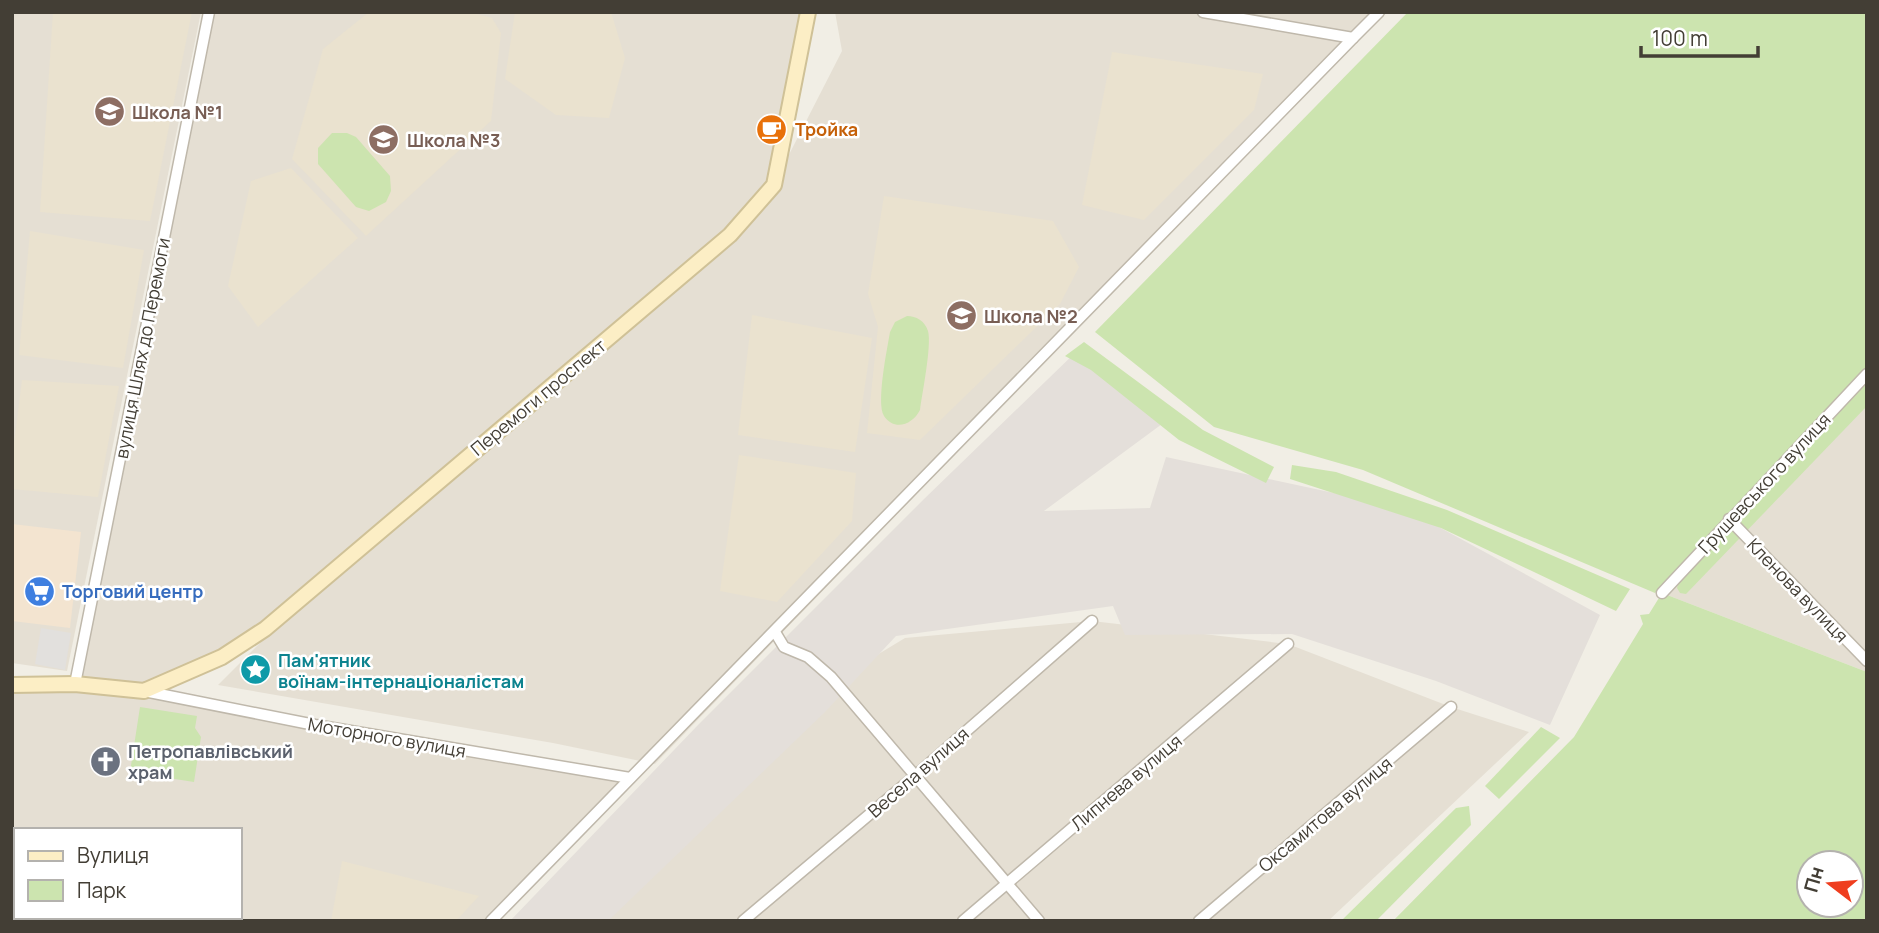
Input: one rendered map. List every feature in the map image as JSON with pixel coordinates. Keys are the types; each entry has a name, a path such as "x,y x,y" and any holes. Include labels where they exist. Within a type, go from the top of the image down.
{"street":[{"name":"вулиця Шлях до Перемоги","path":"75,684 209,12"},
{"name":"Перемоги проспект","path":"144,691 222,657 265,629 730,234 774,185 808,12"},
{"path":"1203,12 1353,38"},
{"path":"491,921 1379,12"},
{"name":"Грушевського вулиця","path":"1662,593 1867,374"},
{"name":"Кленова вулиця","path":"1729,519 1867,661"},
{"name":"Весела вулиця","path":"743,921 915,776 1092,621"},
{"path":"775,632 784,648 808,657 831,677 1039,921"},
{"name":"Липнева вулиця","path":"963,921 1288,644"},
{"path":"12,685 75,684 144,691"},
{"name":"Моторного вулиця","path":"144,691 315,725 630,778"},
{"name":"Оксамитова вулиця","path":"1199,921 1451,707"}],"shaded area":[{"path":"12,12 201,12 67,671 12,663"},
{"name":"Школа №1","path":"53,12 192,12 150,221 40,212"},
{"path":"209,12 808,12 775,182 842,51 835,12 1383,12 655,764 553,743 218,685 285,618 145,691 630,778 491,921 12,921 12,685 74,684"},
{"name":"Школа №3","path":"369,12 469,12 492,18 501,33 491,121 366,236 292,159 323,49"},
{"path":"515,12 611,12 625,58 609,118 556,115 505,79"},
{"path":"1112,52 1263,74 1254,110 1144,220 1082,205"},
{"path":"291,168 358,238 258,327 228,286 251,181"},
{"name":"Школа №2","path":"884,196 1053,221 1079,267 1060,304 920,440 867,433 878,327 868,294"},
{"path":"30,231 144,250 123,368 19,355"},
{"path":"752,315 872,338 855,452 738,435"},
{"path":"1079,349 1162,424 1044,511 1150,508 1166,457 1404,508 1600,615 1550,725 1436,681 1292,634 1125,635 1113,606 896,636 825,712 608,921 510,921 698,725 924,499"},
{"path":"1867,374 1867,672 1662,593"},
{"path":"22,380 119,386 98,497 12,489 12,459"},
{"path":"739,455 856,473 852,521 777,602 720,591"},
{"name":"Торговий центр","path":"12,524 81,532 70,628 12,621"},
{"path":"1092,621 1288,644 1451,707 1529,732 1328,921 587,921 834,681 905,638"},
{"path":"41,628 71,633 65,670 35,664"},
{"path":"342,861 479,896 456,921 331,921"}],"green space":[{"path":"1408,12 1867,12 1867,367 1655,593 1363,470 1214,427 1095,332"},
{"path":"332,133 347,133 356,137 390,176 391,191 386,202 369,211 356,207 318,164 318,148"},
{"path":"907,316 917,318 925,324 929,347 920,410 913,419 898,425 884,416 881,400 890,332 895,322"},
{"path":"1084,342 1203,430 1274,467 1266,483 1179,440 1091,370 1065,356"},
{"path":"1867,383 1867,406 1686,594 1680,593 1677,588 1679,580"},
{"path":"1292,465 1336,472 1447,510 1630,589 1616,611 1441,528 1290,479"},
{"path":"1662,593 1867,672 1867,921 1393,921 1574,737 1643,624 1640,615 1649,614"},
{"path":"140,707 197,716 195,728 201,737 194,782 130,772"},
{"path":"1541,727 1560,738 1499,799 1485,786"},
{"path":"1469,806 1471,825 1376,921 1341,921 1456,808"}],"place":[{"name":"Школа №1","path":"109,112"},
{"name":"Тройка","path":"772,129"},
{"name":"Школа №3","path":"384,140"},
{"name":"Школа №2","path":"961,316"},
{"name":"Торговий центр","path":"39,591"},
{"name":"Пам'ятник воїнам-інтернаціоналістам","path":"255,670"},
{"name":"Петропавлівський храм","path":"105,761"}]}
